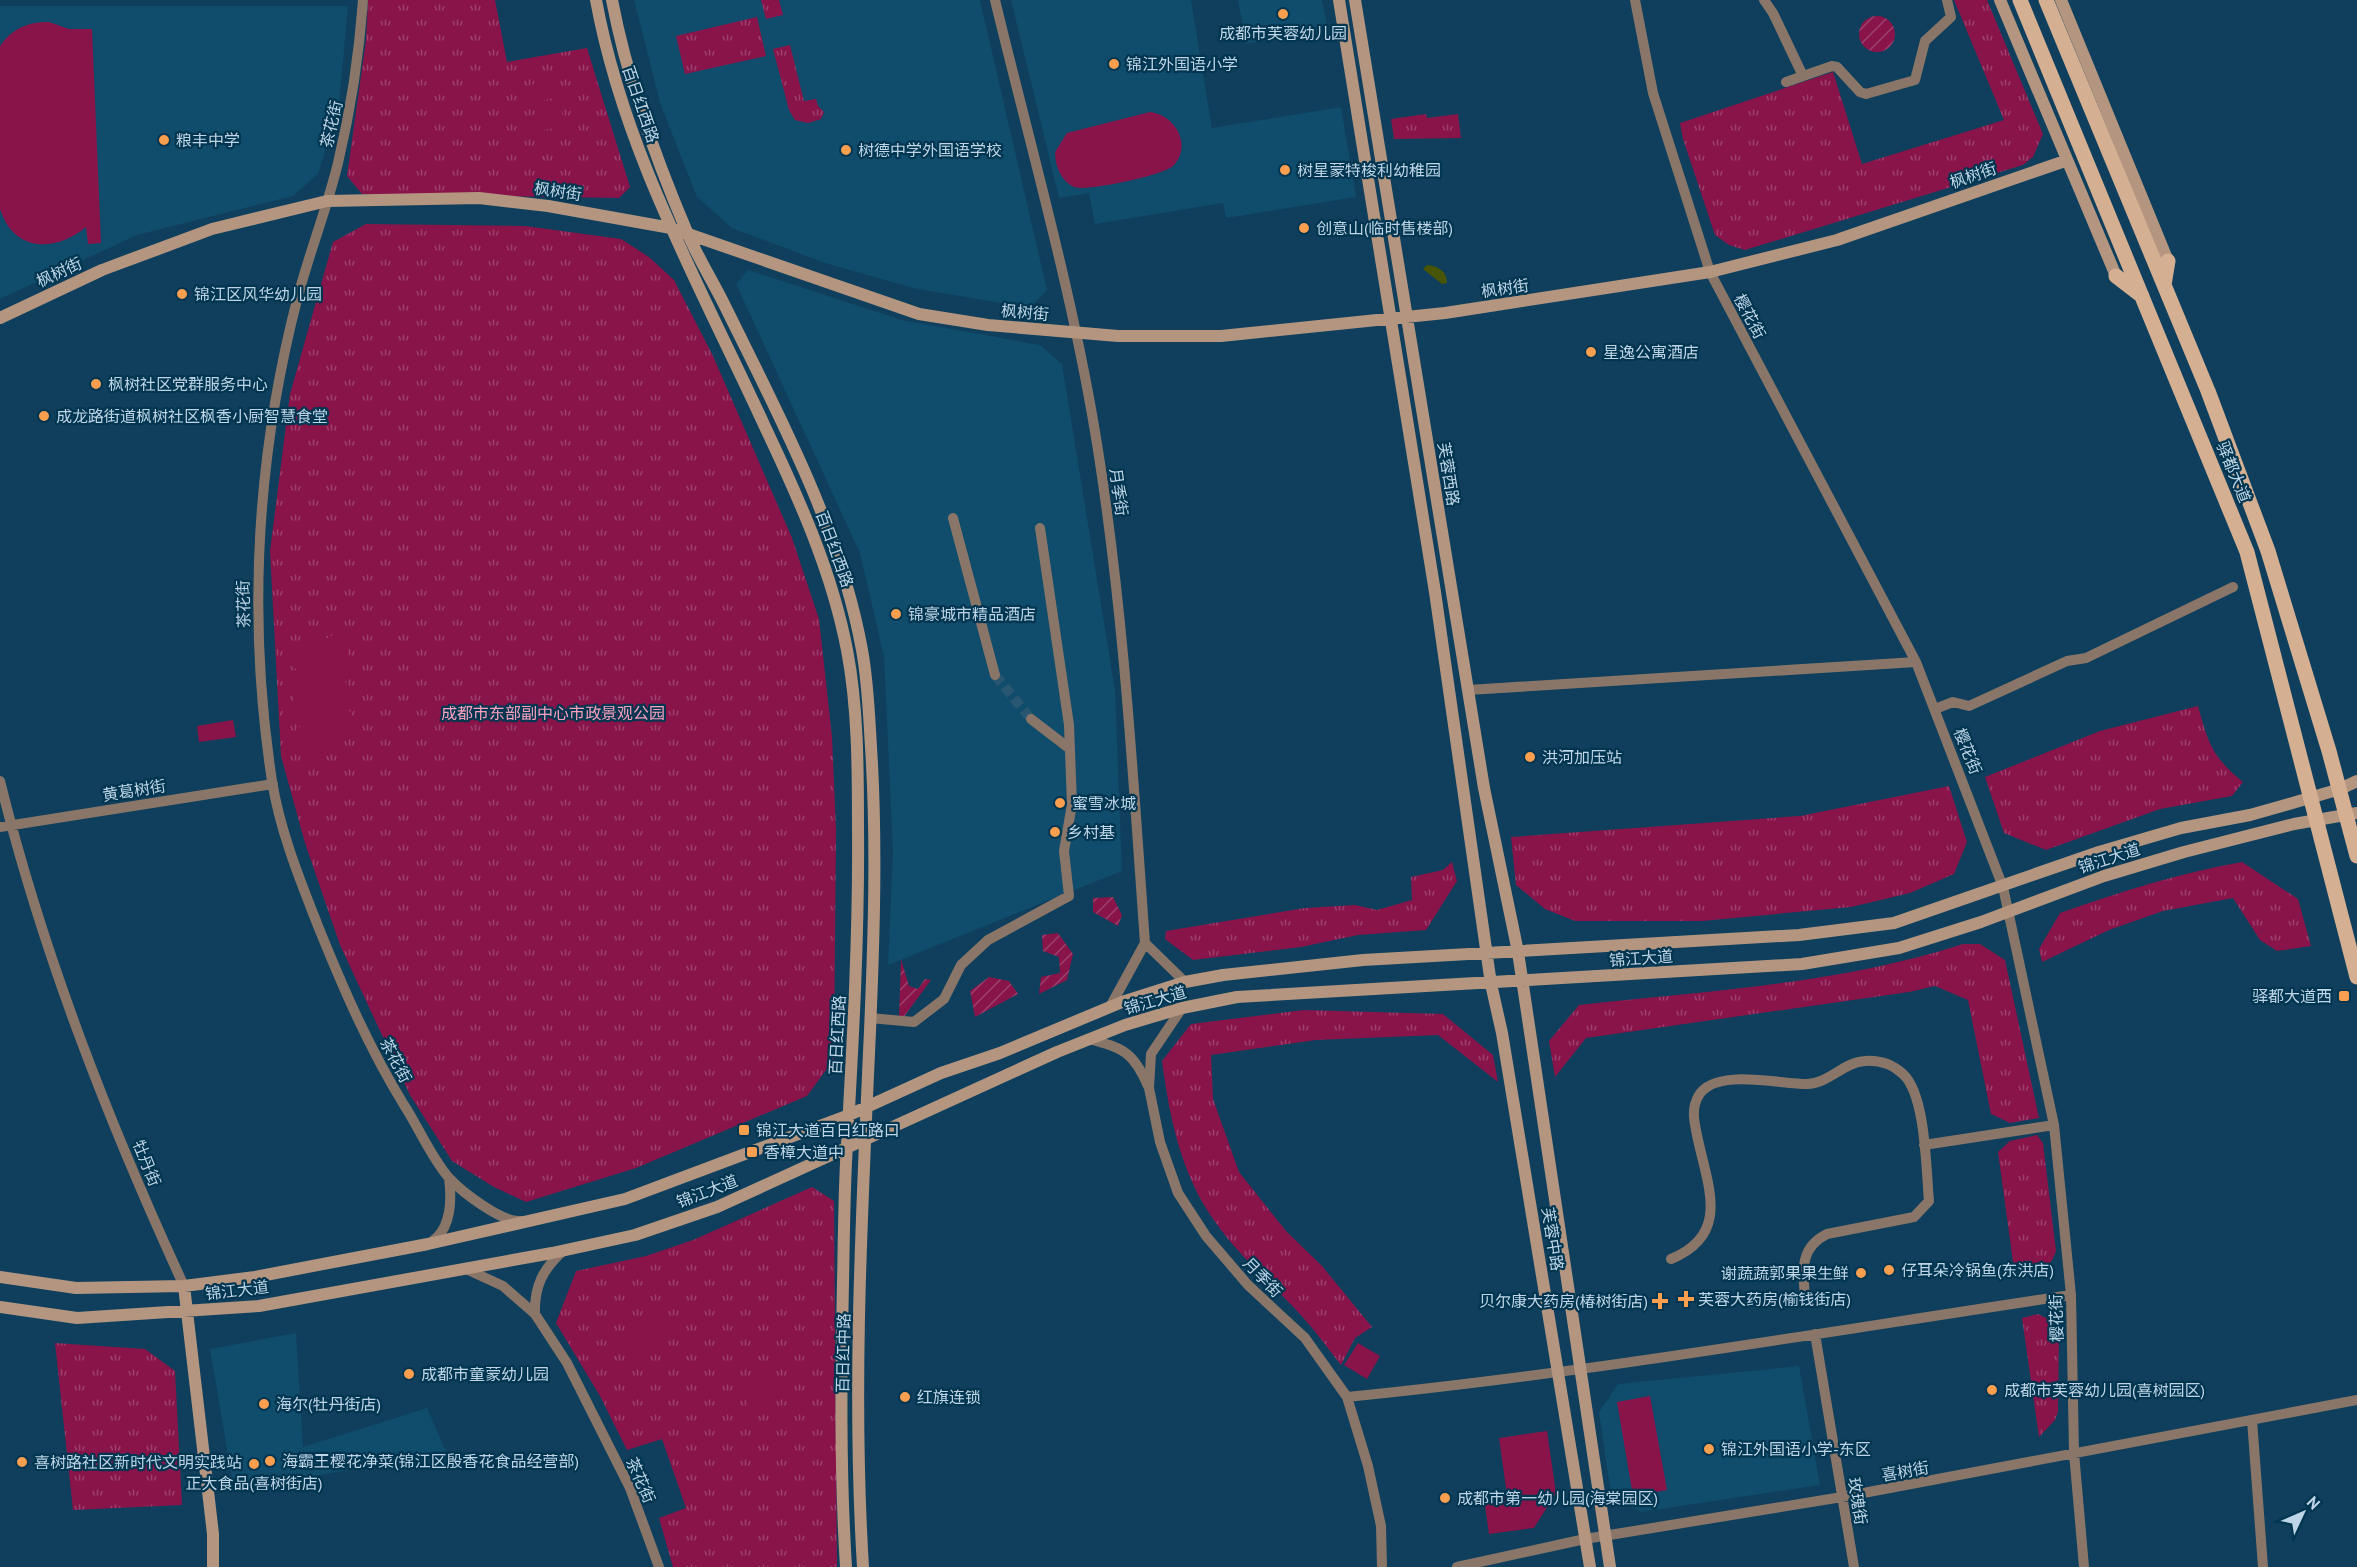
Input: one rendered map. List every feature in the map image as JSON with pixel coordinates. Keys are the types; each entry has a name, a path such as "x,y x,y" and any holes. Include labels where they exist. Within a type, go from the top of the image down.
{"main road":[{"name":"百日红西路","path":"596,0 604,43 620,101 671,228 797,495 837,604 848,655 858,783 859,916 846,1149"},
{"name":"百日红西路","path":"612,0 637,97 661,168 688,235 721,298 811,489 851,601 863,652 873,783 874,937 866,1139"},
{"name":"芙蓉西路","path":"1339,0 1435,592 1488,953"},
{"name":"芙蓉西路","path":"1355,0 1484,788 1518,952"},
{"path":"2000,0 2065,161 2116,276 2143,297"},
{"name":"驿都大道","path":"2020,0 2247,552 2357,976"},
{"name":"驿都大道","path":"2046,0 2164,285 2268,550 2340,789 2352,814 2357,856"},
{"path":"2061,0 2168,261 2164,285"},
{"name":"枫树街","path":"0,318 102,270 212,229 327,201 479,198 548,206 671,228 919,314 988,325 1076,333 1118,336 1221,336 1445,313 1710,272 1837,240 2065,161"},
{"name":"锦江大道","path":"0,1276 76,1288 184,1286 255,1277 428,1244 625,1199 849,1114 941,1073 1000,1053 1110,1007 1185,982 1223,975 1363,960 1799,935 1894,923 2099,852 2181,828 2250,815 2340,789 2357,781"},
{"name":"锦江大道","path":"0,1307 77,1318 187,1312 259,1305 563,1251 634,1235 717,1207 1089,1040 1182,1008 1237,998 1802,964 1899,948 2104,876 2184,852 2316,819 2352,814"},
{"name":"芙蓉中路","path":"1518,952 1611,1567"},
{"name":"芙蓉中路","path":"1488,953 1491,984 1502,1033 1590,1567"},
{"name":"百日红中路","path":"864,1567 857,1469 860,1235 866,1139"},
{"name":"百日红中路","path":"846,1149 841,1488 846,1567"},
{"name":"牡丹街","path":"184,1286 213,1534 213,1567"}],"street":[{"name":"茶花街","path":"363,0 352,103 327,201 298,297 269,436 262,486 257,613 273,784 294,866 350,1004 394,1088 449,1178 497,1214 514,1222 530,1221"},
{"name":"月季街","path":"994,0 1076,333 1098,448 1117,583 1129,699 1145,943"},
{"name":"樱花街","path":"1635,0 1653,93 1710,272 1916,662 2003,887 2054,1125 2071,1295 2074,1453 2085,1567"},
{"path":"1764,0 1773,13 1803,76"},
{"path":"1786,82 1837,67 1860,92 1866,94 1915,80 1925,42 1951,17 1947,0"},
{"path":"953,518 995,675"},
{"path":"870,1018 914,1022 944,999 961,965 988,940 1069,896 1064,851 1072,804 1069,725 1052,622 1040,528"},
{"path":"1935,709 1953,702 1969,706 2067,661 2086,658 2233,587"},
{"path":"1468,690 1916,662"},
{"path":"1031,719 1070,749"},
{"name":"牡丹街","path":"0,781 63,994 143,1198 184,1286"},
{"name":"黄葛树街","path":"0,827 273,784"},
{"path":"1110,1007 1145,943 1185,982"},
{"name":"月季街","path":"1182,1008 1151,1054 1149,1088 1160,1142 1178,1193 1206,1236 1248,1286 1305,1338 1347,1397 1368,1466 1381,1526 1382,1567"},
{"path":"1089,1040 1112,1044 1127,1053 1139,1065 1149,1088"},
{"path":"1671,1259 1693,1247 1709,1227 1713,1211 1693,1115 1699,1094 1717,1081 1728,1078 1810,1084 1862,1061 1878,1061 1892,1066 1905,1075 1913,1088 1924,1145 1929,1201 1923,1211 1903,1221 1827,1234 1818,1238 1810,1246 1803,1265 1805,1298"},
{"path":"1924,1145 2054,1125"},
{"name":"茶花街","path":"428,1244 442,1232 448,1216 452,1198 449,1178"},
{"path":"535,1314 534,1297 539,1281 548,1264 563,1251"},
{"name":"茶花街","path":"466,1269 503,1286 535,1314 567,1363 630,1488 659,1567"},
{"path":"1347,1397 1559,1372 2071,1295"},
{"name":"玫瑰街","path":"1815,1334 1854,1567"},
{"name":"喜树街","path":"1457,1567 1585,1539 1842,1497 2357,1400"},
{"path":"2252,1420 2263,1567"}],"shaded area":[{"name":"树德中学外国语学校","path":"634,0 980,0 1047,290 1030,308 913,288 825,263 732,228 697,197 660,103"},
{"name":"锦江外国语小学","path":"1011,0 1191,0 1212,128 1341,107 1356,197 1226,218 1223,203 1095,224 1089,193 1059,198"},
{"name":"成都市芙蓉幼儿园","path":"1238,0 1322,0 1328,29 1246,44"},
{"name":"粮丰中学","path":"0,6 348,6 339,106 318,174 293,196 137,235 0,299"},
{"path":"1427,265 1441,270 1447,283 1442,284 1423,269"},
{"path":"748,270 902,320 1040,345 1062,364 1115,690 1122,871 888,965 893,852 884,657 860,553 736,284"},
{"path":"296,1333 303,1447 427,1408 446,1452 234,1491 210,1349"},
{"name":"锦江外国语小学-东区","path":"1799,1366 1820,1485 1641,1512 1611,1494 1599,1412 1618,1384"}],"green space":[{"path":"368,0 495,0 507,62 587,48 630,187 619,198 362,194 347,176 366,40"},
{"path":"761,0 779,0 783,15 766,19"},
{"path":"1954,0 1987,0 2043,134 2033,157 2023,165 1745,250 1729,245 1715,235 1683,139 1680,123 1833,72 1862,164 2004,120"},
{"path":"1877,16 1890,21 1895,34 1890,47 1877,52 1864,47 1859,34 1864,21"},
{"path":"757,17 766,56 685,74 676,36"},
{"path":"49,22 69,29 92,29 101,243 88,244 86,227 62,241 49,244 25,241 6,223 0,209 0,46 9,35 21,27"},
{"path":"790,45 804,101 816,99 818,106 824,112 821,119 808,123 795,120 789,110 773,49"},
{"path":"554,80 558,97 521,105 517,88"},
{"path":"561,109 565,126 528,133 524,117"},
{"path":"1150,112 1167,119 1178,132 1181,149 1179,158 1173,166 1141,178 1093,187 1074,187 1062,177 1056,163 1055,152 1067,133"},
{"path":"1426,114 1427,118 1458,114 1461,138 1394,139 1391,119"},
{"name":"成都市东部副中心市政景观公园","path":"366,224 525,226 621,239 649,257 674,280 713,356 792,538 819,619 832,737 836,829 834,1059 807,1096 636,1168 526,1202 494,1187 452,1161 410,1095 340,945 305,843 281,756 270,551 290,394 333,242"},
{"path":"337,633 352,660 338,668 354,698 345,703 361,732 312,758 296,729 306,723 291,693 304,685 290,658"},
{"path":"2198,706 2213,749 2225,765 2243,782 2232,796 2160,809 2046,850 2004,833 1985,777 2100,731"},
{"path":"233,720 236,737 199,742 197,726"},
{"path":"1949,786 1967,842 1954,874 1910,893 1851,907 1702,921 1575,921 1545,909 1516,885 1511,837 1800,816"},
{"path":"1452,862 1457,881 1426,930 1358,935 1301,947 1193,960 1165,939 1166,931 1305,908 1355,905 1377,910 1412,900 1411,877 1443,870"},
{"path":"2242,862 2298,899 2311,946 2277,951 2260,940 2233,898 2163,911 2109,930 2042,962 2039,949 2060,913 2150,884"},
{"path":"1113,897 1122,915 1118,926 1093,912 1093,898"},
{"path":"1058,933 1073,954 1067,980 1039,994 1041,977 1060,973 1059,957 1043,951 1042,935"},
{"path":"1963,944 1980,944 2005,960 2039,1118 2010,1123 1991,1114 1968,1000 1935,986 1909,992 1586,1038 1555,1077 1549,1041 1579,1005 1821,977 1916,958"},
{"path":"901,959 909,986 918,989 925,979 931,980 903,1018 899,1018"},
{"path":"989,977 1009,981 1018,994 975,1017 970,991"},
{"path":"1304,1010 1443,1014 1493,1055 1498,1082 1438,1035 1316,1040 1211,1055 1213,1099 1239,1172 1286,1231 1322,1266 1372,1327 1355,1338 1341,1365 1304,1318 1236,1248 1204,1205 1181,1153 1168,1099 1162,1061 1191,1024"},
{"path":"2037,1135 2043,1143 2056,1251 2052,1261 2046,1267 2027,1273 2013,1262 1998,1152 2010,1141"},
{"path":"812,1187 834,1201 837,1567 673,1567 659,1518 686,1508 662,1439 627,1450 600,1396 556,1323 576,1271 646,1256 693,1240"},
{"path":"2038,1314 2048,1319 2059,1331 2058,1412 2055,1420 2039,1437 2022,1318"},
{"path":"637,1317 666,1325 658,1353 629,1344"},
{"path":"55,1343 145,1349 175,1371 182,1505 73,1510"},
{"path":"1358,1343 1380,1356 1367,1379 1344,1365"},
{"path":"762,1371 777,1397 752,1411 737,1386"},
{"path":"1650,1396 1667,1490 1633,1496 1617,1402"},
{"path":"1547,1431 1556,1493 1534,1528 1489,1534 1484,1499 1507,1495 1499,1438"}],"tunnel":[{"path":"995,675 1031,719"}],"place":[{"name":"成都市芙蓉幼儿园","path":"1283,14"},
{"name":"锦江外国语小学","path":"1114,64"},
{"name":"粮丰中学","path":"164,140"},
{"name":"树德中学外国语学校","path":"846,150"},
{"name":"树星蒙特梭利幼稚园","path":"1285,170"},
{"name":"创意山(临时售楼部)","path":"1304,228"},
{"name":"锦江区风华幼儿园","path":"182,294"},
{"name":"星逸公寓酒店","path":"1591,352"},
{"name":"枫树社区党群服务中心","path":"96,384"},
{"name":"成龙路街道枫树社区枫香小厨智慧食堂","path":"44,416"},
{"name":"锦豪城市精品酒店","path":"896,614"},
{"name":"洪河加压站","path":"1530,757"},
{"name":"蜜雪冰城","path":"1060,803"},
{"name":"乡村基","path":"1055,832"},
{"name":"驿都大道西","path":"2344,996"},
{"name":"锦江大道百日红路口","path":"744,1130"},
{"name":"香樟大道中","path":"752,1152"},
{"name":"仔耳朵冷锅鱼(东洪店)","path":"1889,1270"},
{"name":"谢蔬蔬郭果果生鲜","path":"1861,1273"},
{"name":"芙蓉大药房(榆钱街店)","path":"1686,1299"},
{"name":"贝尔康大药房(椿树街店)","path":"1660,1301"},
{"name":"成都市童蒙幼儿园","path":"409,1374"},
{"name":"成都市芙蓉幼儿园(喜树园区)","path":"1992,1390"},
{"name":"红旗连锁","path":"905,1397"},
{"name":"海尔(牡丹街店)","path":"264,1404"},
{"name":"锦江外国语小学-东区","path":"1709,1449"},
{"name":"海霸王樱花净菜(锦江区殷香花食品经营部)","path":"270,1461"},
{"name":"喜树路社区新时代文明实践站","path":"22,1462"},
{"name":"正大食品(喜树街店)","path":"254,1464"},
{"name":"成都市第一幼儿园(海棠园区)","path":"1445,1498"}]}
